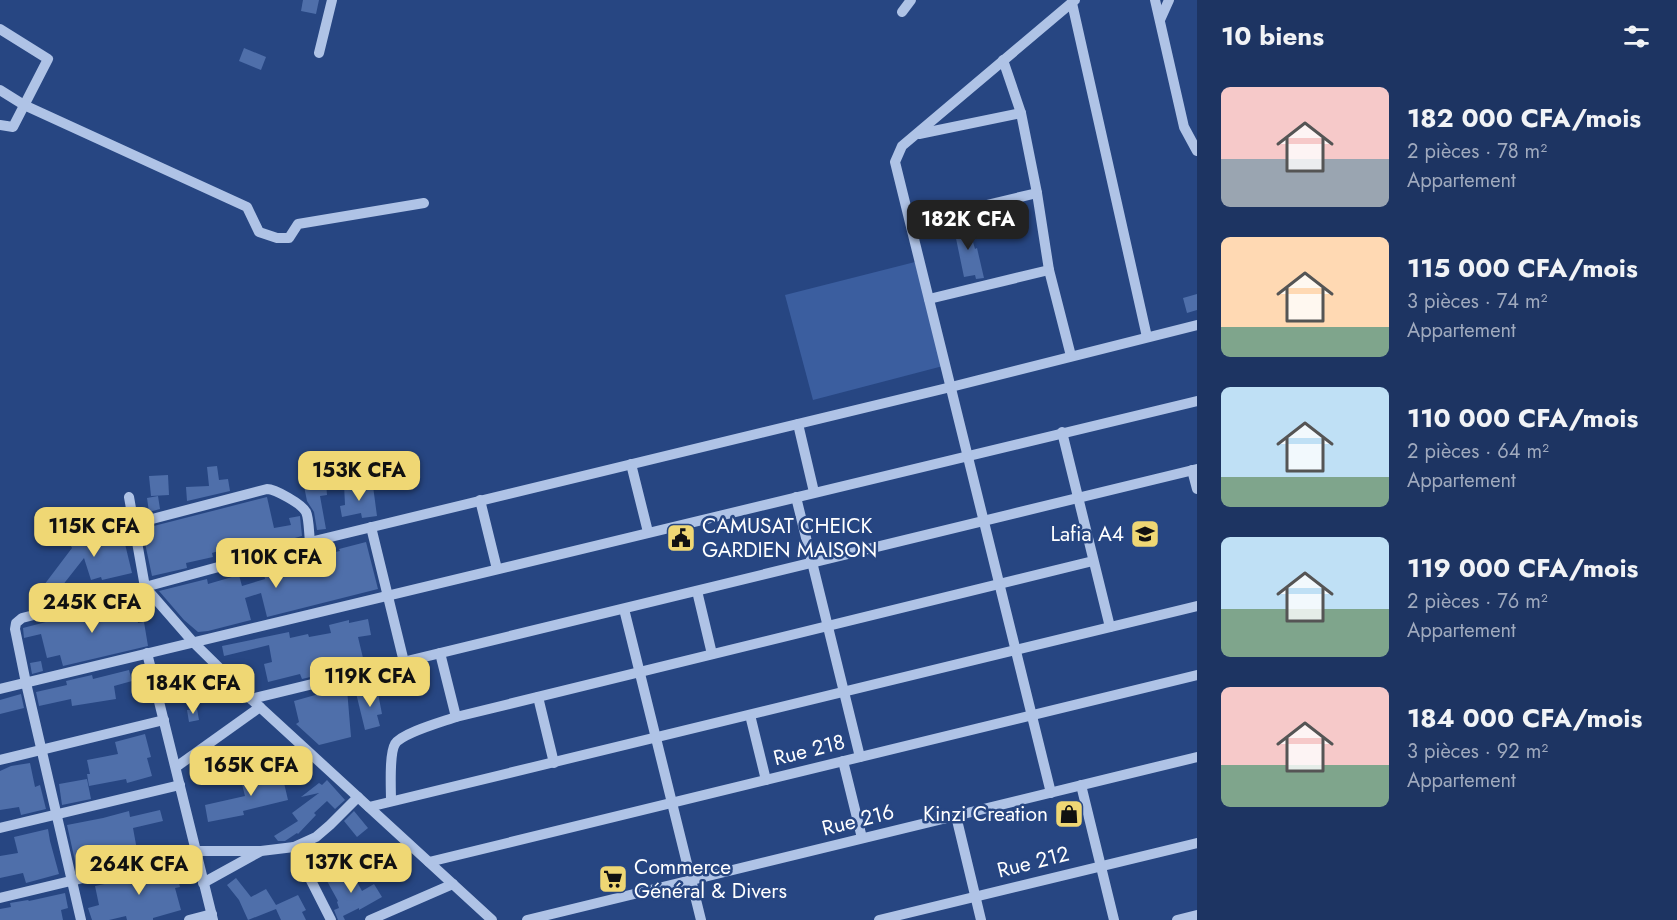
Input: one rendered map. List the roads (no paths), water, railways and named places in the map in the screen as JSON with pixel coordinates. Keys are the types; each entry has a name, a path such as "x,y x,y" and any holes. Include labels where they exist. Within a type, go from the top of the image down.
{"street":[{"path":"320,53 332,0"},
{"path":"902,12 911,0"},
{"path":"1155,0 1184,127 1197,151"},
{"path":"1160,20 1169,0"},
{"path":"1051,793 896,162 902,146 1073,1 1147,337"},
{"path":"0,29 48,59 13,128 0,125"},
{"path":"1002,60 1022,113 1049,270 1071,356"},
{"path":"0,90 24,105 247,207 259,232 277,238 289,238 298,224 424,202"},
{"path":"916,134 1022,113"},
{"path":"910,223 1037,193"},
{"path":"929,299 1049,270"},
{"path":"81,920 15,629 16,623 22,618 310,542 1197,325"},
{"path":"0,689 1197,401"},
{"path":"798,424 814,492"},
{"path":"1062,432 1110,627"},
{"path":"631,464 648,532"},
{"path":"251,699 1195,470 1197,489"},
{"path":"133,524 274,489 306,512 310,542"},
{"path":"129,497 145,587 193,642 251,699 492,920"},
{"path":"796,497 860,757"},
{"path":"480,500 497,568"},
{"path":"371,527 404,662"},
{"path":"391,801 392,752 396,744 403,737 456,717 1093,561"},
{"path":"697,591 712,654"},
{"path":"369,807 1197,606"},
{"path":"624,609 701,920"},
{"path":"147,653 212,917 189,920"},
{"path":"440,654 456,717"},
{"name":"Rue 218","path":"429,862 1197,675"},
{"path":"538,697 554,762"},
{"path":"176,767 260,707"},
{"path":"750,715 766,780"},
{"path":"0,760 164,720"},
{"name":"Rue 216","path":"527,920 1197,757"},
{"path":"843,761 862,838"},
{"path":"0,828 180,785"},
{"path":"1081,785 1114,920"},
{"path":"0,898 196,851 261,851 294,847 316,837 358,797"},
{"path":"956,816 981,920"},
{"name":"Rue 212","path":"879,920 1197,843"},
{"path":"294,847 331,920"},
{"path":"203,883 261,851"},
{"path":"370,920 453,884"},
{"path":"1177,920 1197,915"}],"place":[{"name":"Lafia A4","path":"1145,534"},
{"name":"CAMUSAT CHEICK GARDIEN MAISON","path":"681,538"},
{"name":"Kinzi Creation","path":"1069,814"},
{"name":"Commerce Général & Divers","path":"613,879"}]}
